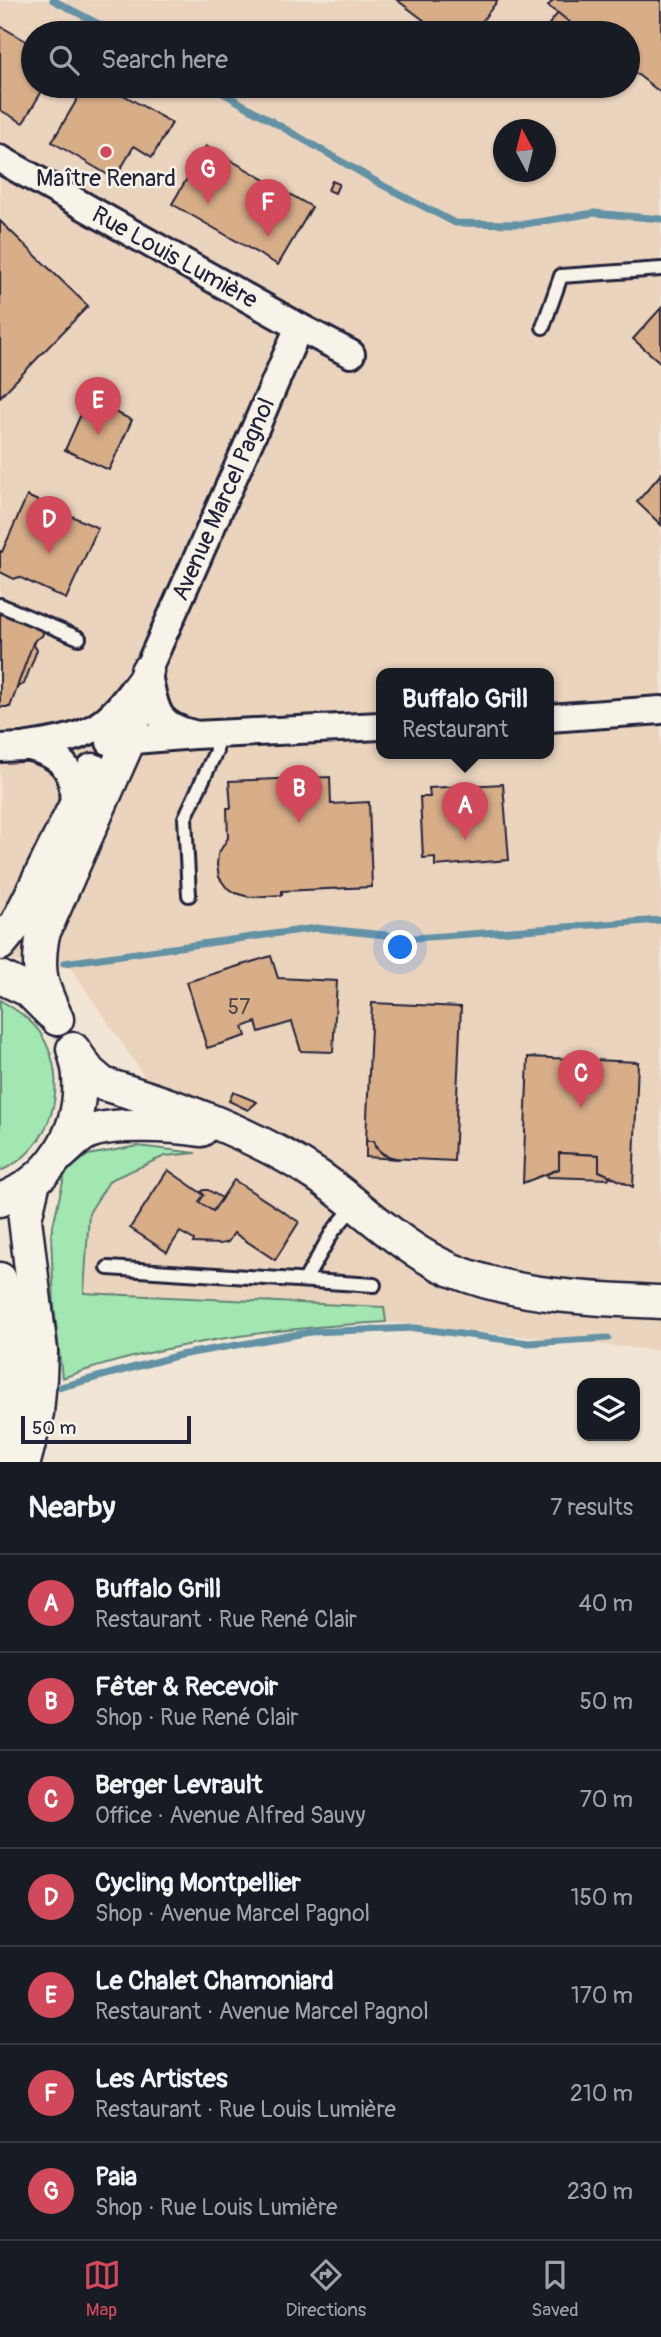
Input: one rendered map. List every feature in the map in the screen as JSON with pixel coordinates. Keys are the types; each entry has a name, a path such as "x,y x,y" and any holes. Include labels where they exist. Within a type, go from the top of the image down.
{"street":[{"name":"Rue Louis Lumière","path":"0,159 351,354"},
{"name":"Avenue Marcel Pagnol","path":"0,944 17,923 74,810 118,741 146,671 299,327"},
{"path":"146,671 153,703 161,719 173,729 205,734"},
{"path":"28,747 70,739 102,725 122,705 146,671"},
{"path":"554,718 661,710"},
{"path":"0,748 205,734 376,726"},
{"path":"115,772 125,758 137,750 205,734"},
{"name":"Avenue Marcel Pagnol","path":"57,1019 43,990 38,961 43,934 115,772 118,741"},
{"path":"28,747 47,751 61,760 71,775 75,791 74,810"},
{"path":"0,977 28,990 57,1019 89,1072 103,1084 221,1125 267,1145 319,1177 396,1238 450,1269 486,1282 551,1296 661,1302"},
{"path":"0,1200 34,1181 48,1169 60,1154 72,1130 79,1103 79,1076 73,1049"},
{"path":"60,1154 87,1133 167,1125 214,1131 267,1145"},
{"path":"24,1462 37,1413 41,1351 25,1219 34,1181"},
{"path":"0,1279 8,1314 12,1355 9,1411 0,1452"}],"lane":[{"path":"543,327 561,276 661,269"},
{"path":"0,605 79,638"},
{"path":"189,895 185,818 216,751 205,734"},
{"path":"305,1280 333,1231 355,1205"},
{"path":"108,1268 374,1285"}],"shaded area":[{"path":"0,0 661,0 661,1351 386,1322 384,1306 83,1293 89,1213 110,1179 165,1156 196,1152 71,968 0,960"}],"green space":[{"path":"0,1000 28,1019 41,1034 55,1072 55,1092 52,1112 33,1147 18,1161 0,1171"},
{"path":"138,1146 196,1153 165,1156 110,1180 89,1213 84,1293 384,1307 386,1322 304,1328 181,1346 62,1378 54,1305 51,1234 65,1173 88,1155"}],"building":[{"path":"397,0 498,0 482,21 425,21"},
{"path":"553,0 661,0 661,93 640,76 640,21 568,21 548,6"},
{"path":"558,13 568,21 552,21"},
{"path":"0,26 21,38 21,98 38,98 23,123 0,110"},
{"path":"78,98 129,98 172,123 152,157 134,146 115,179 52,142"},
{"path":"206,146 312,207 278,265 172,204"},
{"path":"332,181 339,184 335,193 328,190"},
{"path":"0,221 88,306 0,397"},
{"path":"661,308 661,363 633,339"},
{"path":"90,394 96,396 94,402 132,420 109,470 65,450"},
{"path":"661,474 661,525 637,502"},
{"path":"27,496 98,528 66,599 19,577 14,579 0,572 0,551 2,552"},
{"path":"0,609 41,624 44,630 42,636 35,640 10,707 0,707"},
{"path":"33,643 37,650 24,684 17,687"},
{"path":"330,777 331,804 369,802 372,887 282,891 282,895 249,897 226,887 219,877 217,865 218,854 228,838 227,808 231,808 229,781"},
{"path":"503,784 509,860 435,866 435,857 423,858 420,797 430,797 429,788"},
{"path":"271,956 278,978 337,981 333,1052 301,1051 292,1022 259,1032 256,1022 243,1027 246,1036 207,1048 187,982"},
{"path":"372,1003 461,1007 454,1161 390,1158 378,1150 374,1141 366,1141"},
{"path":"528,1057 638,1062 633,1187 599,1171 599,1155 559,1153 559,1169 523,1183"},
{"path":"233,1092 257,1102 248,1110 229,1101"},
{"path":"366,1141 374,1141 375,1147 384,1155 399,1159 366,1157"},
{"path":"559,1153 599,1155 599,1171 610,1176 608,1179 548,1177 547,1174 559,1169"},
{"path":"168,1170 204,1195 199,1202 213,1211 234,1180 299,1222 275,1260 234,1233 228,1242 220,1244 193,1243 194,1240 180,1232 167,1252 130,1228"},
{"path":"204,1190 222,1198 213,1211 199,1202"}],"waterway":[{"path":"53,0 93,21"},
{"path":"232,98 384,186 455,223 525,224 594,213 661,219"},
{"path":"64,963 316,928 415,938 661,920"},
{"path":"61,1387 180,1355 311,1332 415,1328 529,1343 608,1338"}],"place":[{"name":"Maître Renard","path":"106,152"},
{"name":"Paia","path":"208,204"},
{"name":"Les Artistes","path":"268,237"},
{"name":"Le Chalet Chamoniard","path":"98,435"},
{"name":"Cycling Montpellier","path":"49,554"},
{"name":"Fêter & Recevoir","path":"299,823"},
{"name":"Buffalo Grill","path":"465,840"},
{"name":"Berger Levrault","path":"581,1108"}]}
